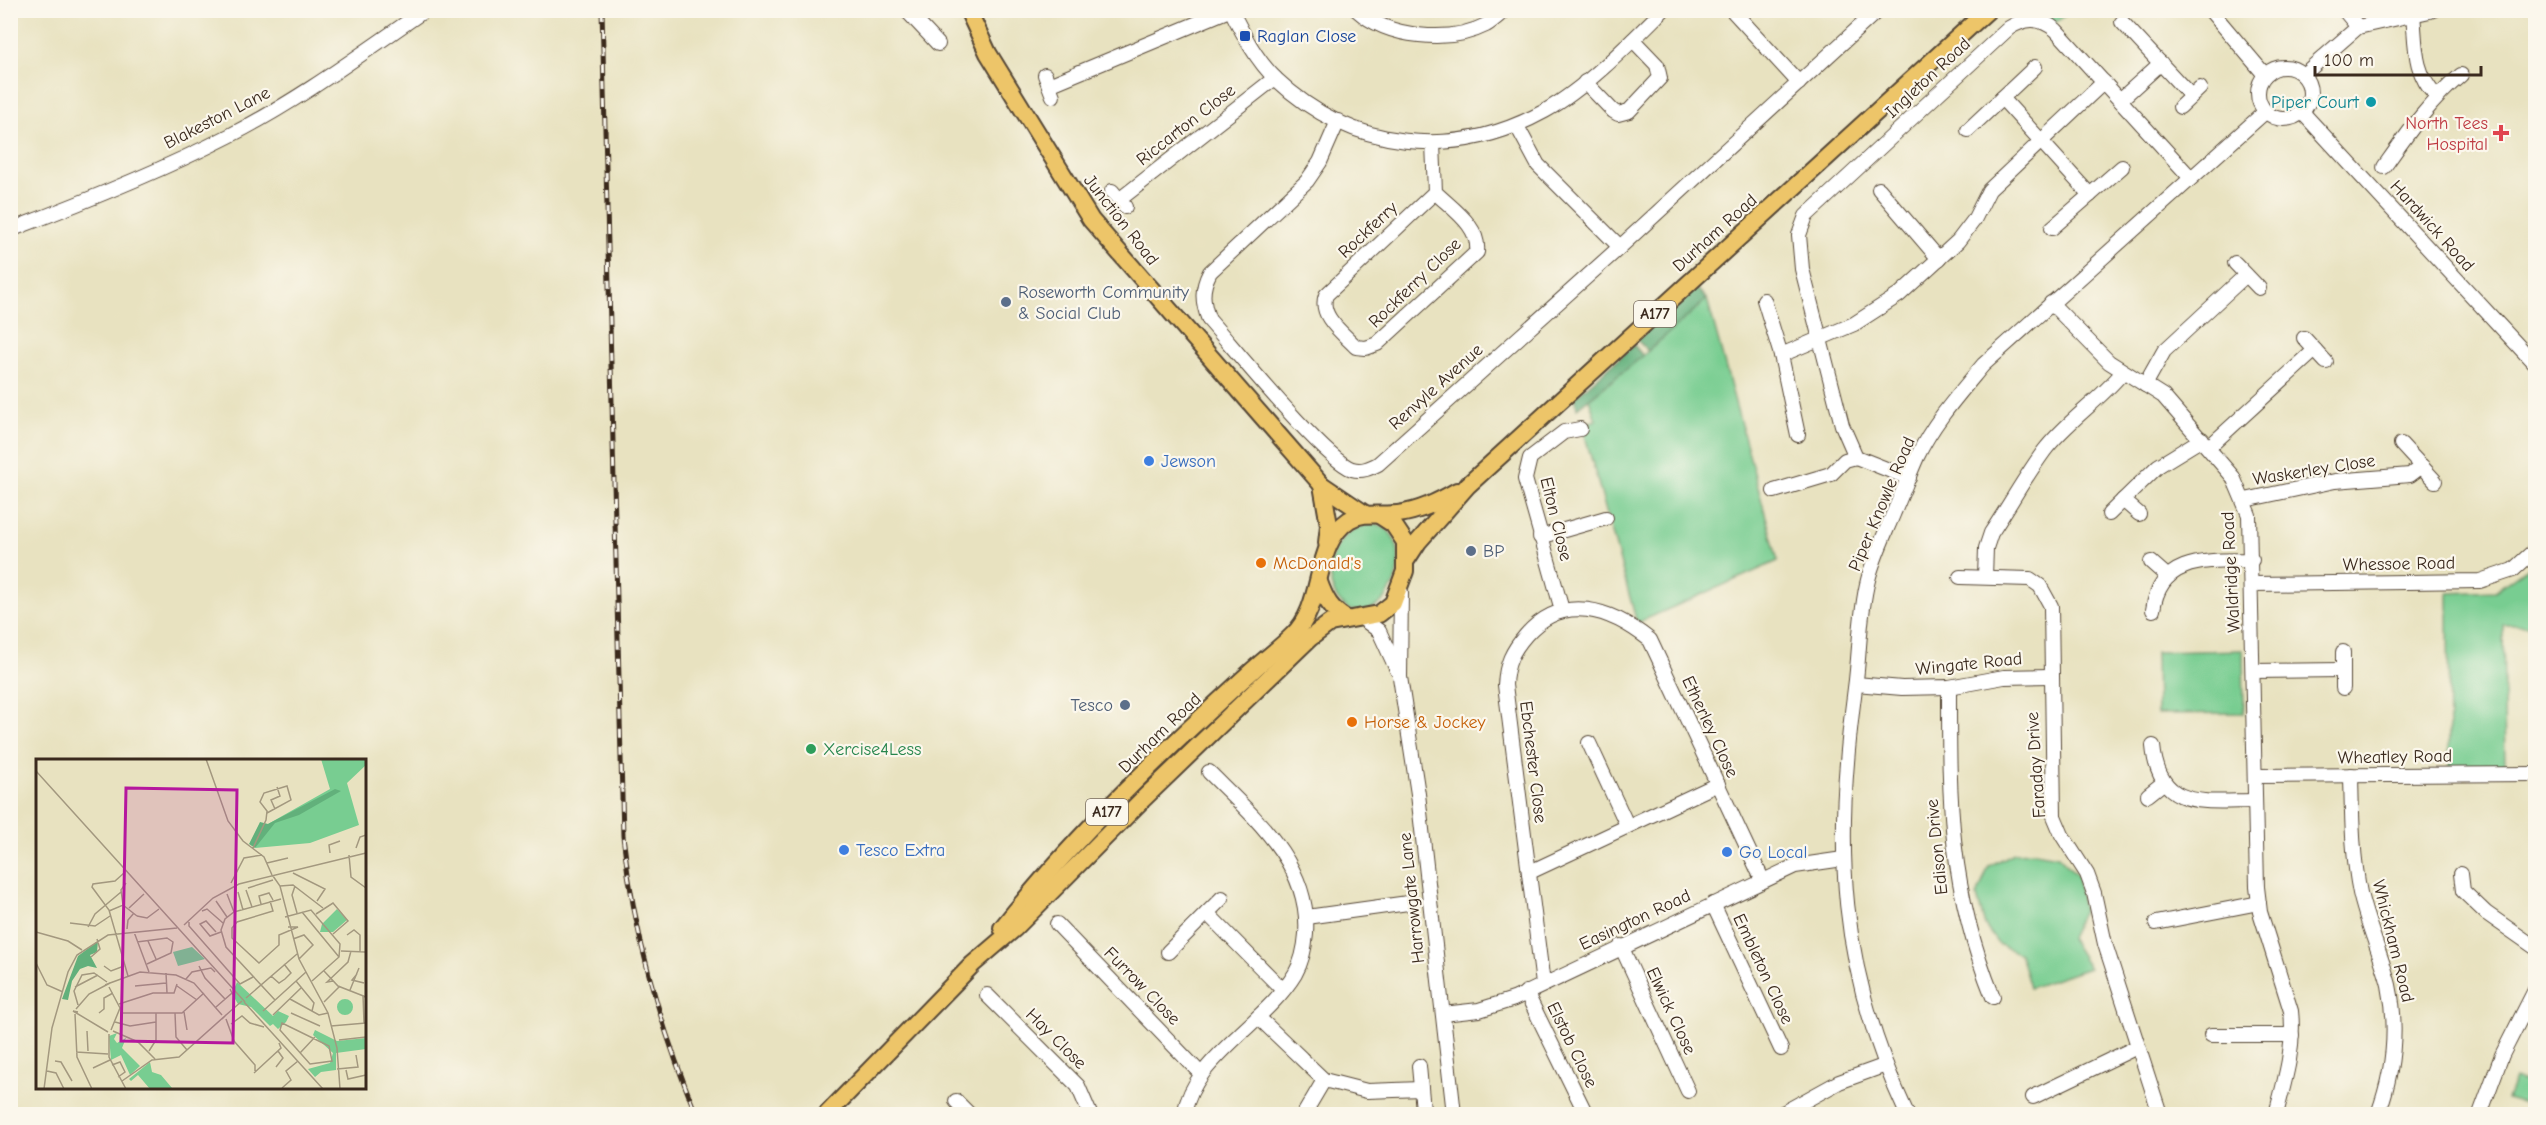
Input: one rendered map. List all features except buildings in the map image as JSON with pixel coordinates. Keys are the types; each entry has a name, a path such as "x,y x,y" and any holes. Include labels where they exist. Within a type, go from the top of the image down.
{"main road":[{"name":"Junction Road","path":"968,10 999,72 1091,220 1322,485 1337,498 1372,514"},
{"name":"Durham Road","path":"827,1114 973,964 1014,929 1142,800 1310,638 1330,623 1379,614 1393,603 1401,586 1407,560 1418,542 1468,485 1988,10"},
{"path":"1322,485 1329,525 1327,547"},
{"name":"Durham Road","path":"973,964 1026,898 1130,788 1252,670 1293,635 1308,617 1327,547 1336,531 1350,519 1372,514 1399,514 1429,506 1468,485"},
{"path":"1372,514 1393,524 1405,542 1407,560"},
{"path":"1319,582 1325,599 1335,612 1355,619"}],"street":[{"name":"Blakeston Lane","path":"10,230 67,209 229,136 311,88 425,10"},
{"path":"906,10 938,44"},
{"path":"1049,85 1230,10 1259,58 1275,78 1315,109 1338,121 1390,140 1461,142 1517,126 1548,110 1585,82 1663,10"},
{"path":"1357,10 1384,27 1431,35 1469,31 1486,25 1505,10"},
{"path":"1732,10 1799,82"},
{"name":"Renvyle Avenue","path":"1338,121 1320,162 1306,181 1210,272 1204,283 1202,303 1209,320 1320,444 1352,469 1363,471 1378,464 1620,247 1878,10"},
{"path":"2210,10 2265,75"},
{"path":"2344,10 2358,27"},
{"path":"2303,75 2358,27 2434,10"},
{"path":"2414,14 2418,69 2425,85 2436,96"},
{"name":"Ingleton Road","path":"1856,457 1842,425 1802,269 1799,235 1806,216 2009,28 2021,20 2033,19 2046,22 2190,177"},
{"path":"2122,22 2161,63 2196,92 2180,107"},
{"path":"1585,82 1613,111 1618,114 1629,111 1660,78 1657,65 1633,40"},
{"path":"2120,100 2161,63"},
{"path":"1968,130 2036,67"},
{"path":"2282,67 2296,70 2303,75 2310,94 2302,112 2285,120 2276,119 2265,112 2259,103 2257,92 2265,75 2282,67"},
{"path":"2385,167 2436,96 2461,75"},
{"name":"Riccarton Close","path":"1118,199 1275,78"},
{"path":"1781,355 1877,312 1958,241 1974,220 1989,190 2104,82"},
{"path":"2002,98 2090,195"},
{"name":"Piper Knowle Road","path":"1907,1114 1866,1009 1852,951 1843,859 1846,756 1856,684 1861,618 1868,581 1918,456 1949,405 1983,365 2265,112"},
{"name":"Hardwick Road","path":"2302,112 2535,365"},
{"path":"1517,126 1539,165 1620,247"},
{"path":"1433,143 1435,192"},
{"path":"2052,228 2122,167"},
{"path":"1879,189 1939,259"},
{"name":"Rockferry Close","path":"1326,295 1323,304 1326,314 1356,347 1366,348 1377,344 1477,252 1478,240 1474,230 1435,192"},
{"name":"Rockferry","path":"1326,295 1435,192"},
{"path":"2235,264 2259,288"},
{"path":"2145,385 2164,351 2246,275"},
{"path":"1764,300 1781,355 1798,435"},
{"name":"Waldridge Road","path":"2051,303 2062,317 2122,373 2163,396 2206,443 2233,477 2245,500 2249,515 2253,584 2255,861 2259,903 2291,1011 2290,1062 2276,1114"},
{"path":"2304,338 2326,362"},
{"path":"2109,514 2158,466 2206,443 2315,350"},
{"path":"1985,577 1986,548 1991,533 2045,451 2072,422 2104,394 2122,373"},
{"name":"Elton Close","path":"1562,610 1540,537 1526,479 1530,458 1564,432 1580,429"},
{"path":"2401,444 2435,481"},
{"path":"1774,491 1831,474 1845,460 1856,457 1909,478"},
{"name":"Waskerley Close","path":"2245,500 2335,482 2410,475 2422,466"},
{"path":"2123,501 2139,514"},
{"path":"1540,537 1606,518"},
{"name":"Whessoe Road","path":"2253,584 2480,581 2513,570 2535,549"},
{"path":"2154,610 2155,597 2168,578 2192,562 2252,560"},
{"path":"2151,562 2168,578"},
{"name":"Faraday Drive","path":"1960,577 2030,579 2040,586 2051,606 2050,676 2054,816 2062,835 2087,874 2094,893 2105,944 2160,1114"},
{"name":"Harrowgate Lane","path":"1401,586 1400,677 1418,794 1454,1114"},
{"name":"Ebchester Close","path":"1543,984 1530,872 1516,780 1505,685 1506,667 1515,647 1539,619 1562,610 1601,611"},
{"name":"Etherley Close","path":"1601,611 1635,629 1650,640 1762,879"},
{"name":"Harrowgate Lane","path":"1355,619 1380,631 1400,677"},
{"path":"2343,652 2343,688"},
{"path":"2253,671 2343,670"},
{"name":"Wingate Road","path":"1856,684 1902,688 1949,687 2004,676 2050,676"},
{"name":"Edison Drive","path":"1949,687 1949,807 1955,859 1962,904 1978,960 1993,997"},
{"path":"1589,743 1589,759 1627,825"},
{"path":"2152,746 2155,767 2163,783 2180,796 2199,802 2255,801"},
{"path":"1184,1114 1200,1073 1284,990 1301,961 1307,917 1300,884 1283,853 1263,827 1209,772"},
{"name":"Wheatley Road","path":"2255,776 2535,774"},
{"name":"Whickham Road","path":"2351,775 2353,852 2360,894 2388,984 2393,1010 2391,1069 2378,1114"},
{"path":"2148,795 2163,783"},
{"path":"1530,872 1718,784"},
{"name":"Easington Road","path":"1443,1014 1479,1010 1514,999 1762,879 1795,866 1843,859"},
{"path":"2462,874 2463,891 2486,913 2535,948"},
{"path":"1168,951 1222,898"},
{"path":"1307,917 1407,903"},
{"path":"2156,922 2259,903"},
{"name":"Embleton Close","path":"1713,904 1781,1049"},
{"path":"1207,913 1284,990"},
{"name":"Furrow Close","path":"1058,924 1200,1073"},
{"name":"Elwick Close","path":"1621,946 1688,1091"},
{"path":"2480,1114 2502,1055 2535,988"},
{"name":"Elstob Close","path":"1526,992 1586,1114"},
{"name":"Hay Close","path":"987,995 1078,1086 1090,1114"},
{"path":"1258,1017 1323,1080 1367,1091 1421,1089"},
{"path":"2211,1035 2292,1035"},
{"path":"2033,1097 2137,1047"},
{"path":"1789,1113 1839,1082 1887,1065"},
{"path":"1419,1066 1423,1110"},
{"path":"1304,1114 1323,1080"},
{"path":"956,1101 969,1114"}],"green space":[{"path":"1977,11 2071,11 2056,22"},
{"path":"1695,287 1707,299 1648,351 1637,340"},
{"path":"1707,299 1778,561 1637,623 1582,425 1596,420 1589,399"},
{"path":"1634,345 1643,356 1577,408 1575,397"},
{"path":"1377,524 1388,530 1395,540 1398,552 1396,579 1383,601 1373,608 1364,611 1349,610 1338,599 1331,585 1332,557 1348,533 1361,526"},
{"path":"2530,566 2535,571 2535,625 2503,625 2505,767 2449,769 2448,593 2495,591"},
{"path":"2243,650 2244,713 2157,714 2156,652"},
{"path":"2035,852 2058,856 2077,875 2083,911 2070,938 2089,968 2030,988 2020,954 1998,944 1985,926 1977,896 1989,866 2014,853"},
{"path":"2515,1078 2535,1087 2535,1107 2507,1099"}],"railway":[{"path":"602,10 623,836 634,908 650,978 671,1046 696,1114"}],"place":[{"name":"Raglan Close","path":"1245,36"},
{"name":"Piper Court","path":"2371,102"},
{"name":"North Tees Hospital","path":"2501,133"},
{"name":"Roseworth Community & Social Club","path":"1006,302"},
{"name":"Jewson","path":"1149,461"},
{"name":"BP","path":"1471,551"},
{"name":"McDonald's","path":"1261,563"},
{"name":"Tesco","path":"1125,705"},
{"name":"Horse & Jockey","path":"1352,722"},
{"name":"Xercise4Less","path":"811,749"},
{"name":"Tesco Extra","path":"844,850"},
{"name":"Go Local","path":"1727,852"}]}
